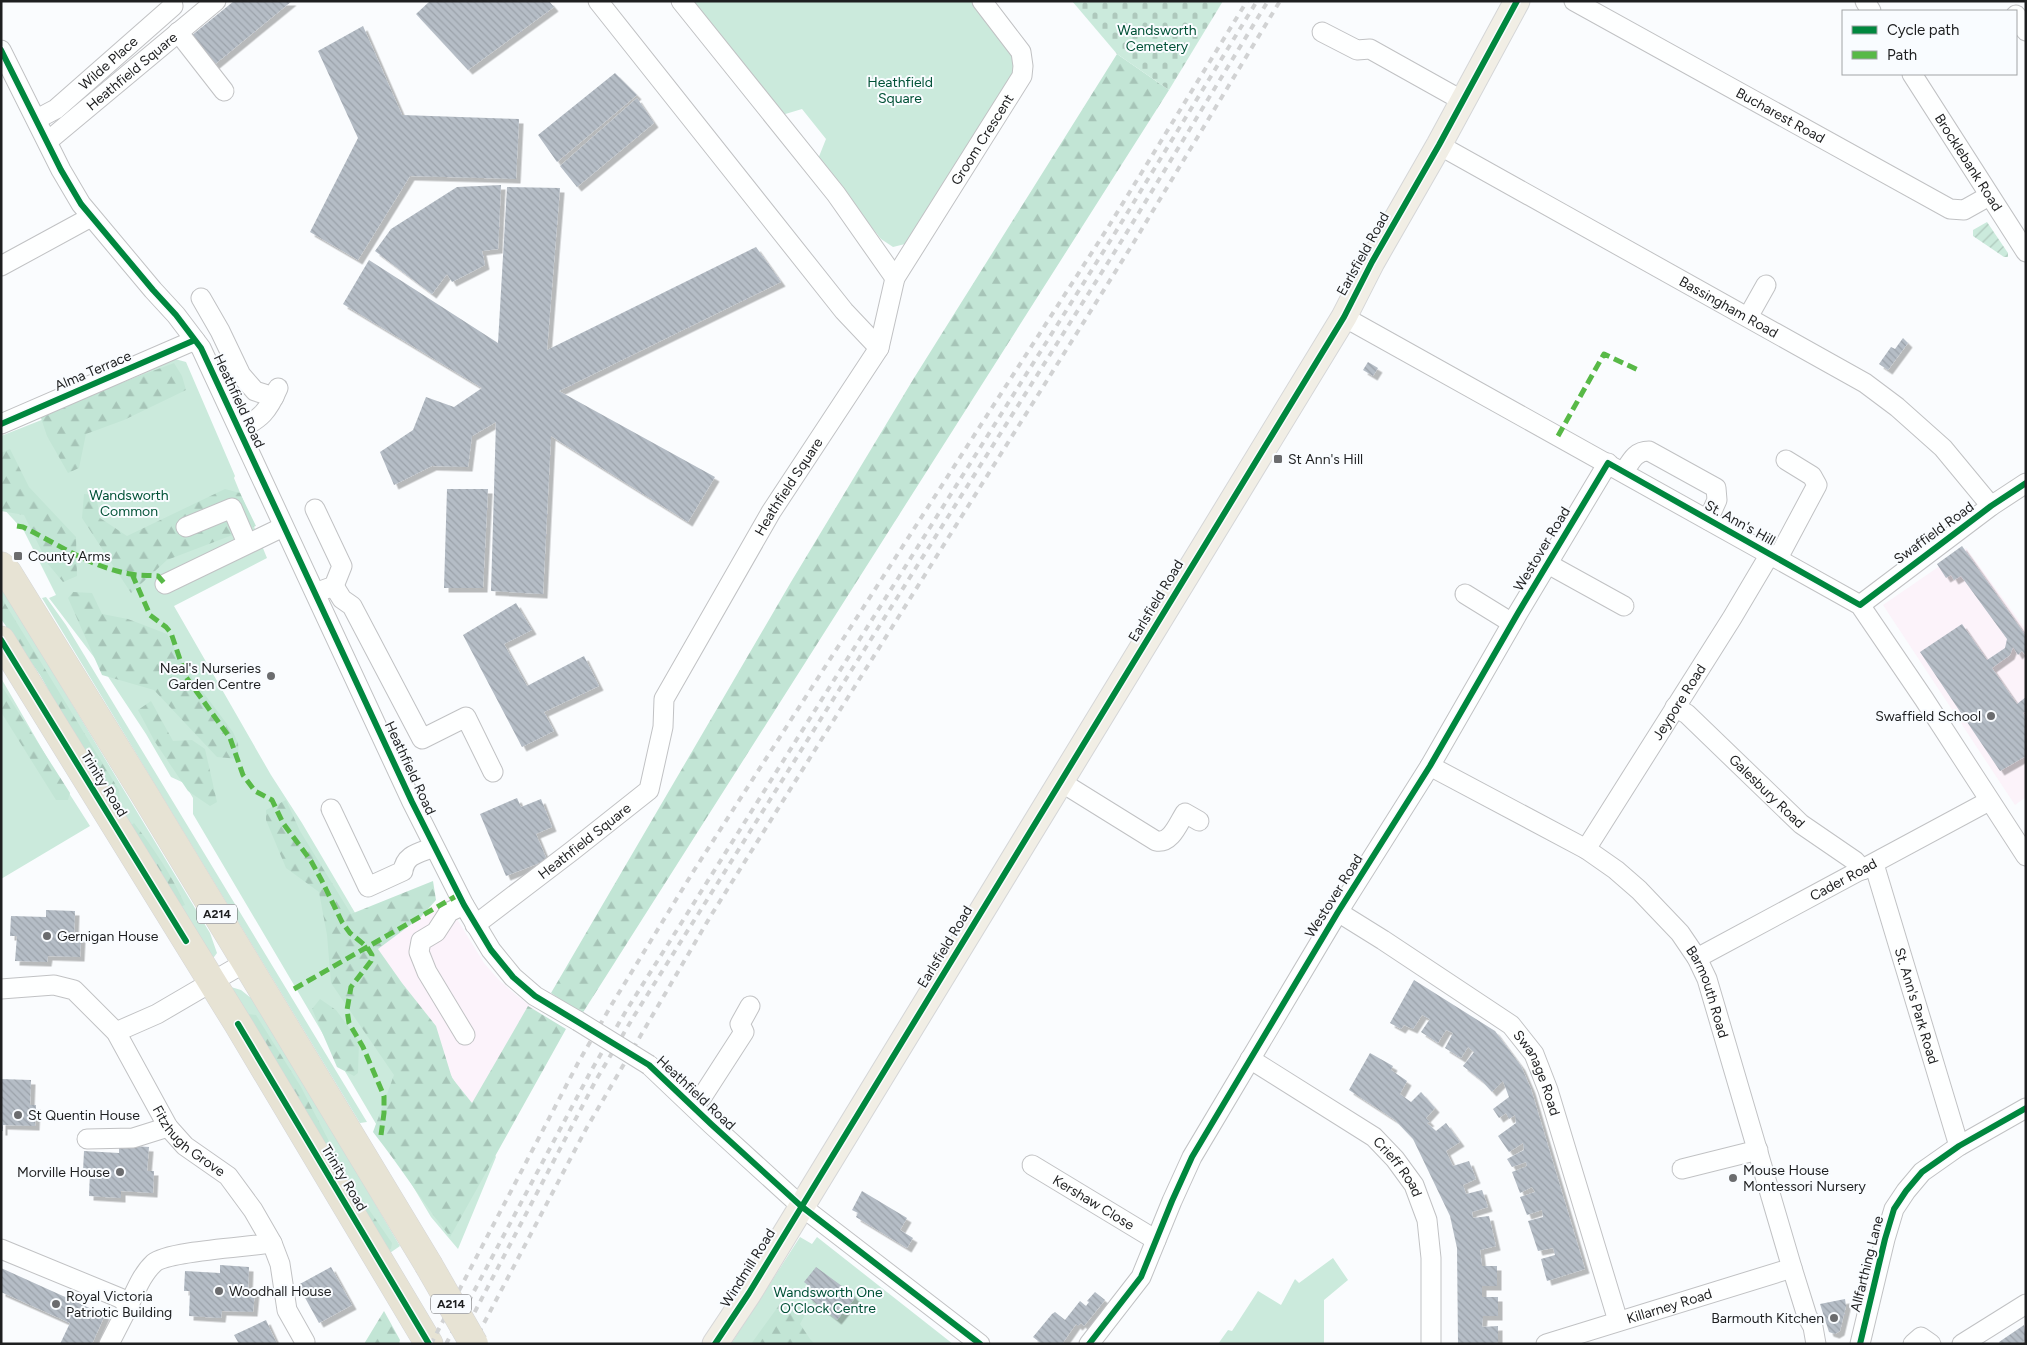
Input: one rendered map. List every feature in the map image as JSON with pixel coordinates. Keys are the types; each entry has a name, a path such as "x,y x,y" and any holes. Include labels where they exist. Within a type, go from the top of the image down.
{"highway":[{"name":"Trinity Road","path":"1,566 8,573 138,783 428,1264 474,1344"},
{"name":"Trinity Road","path":"1,640 212,982 429,1344"}],"main road":[{"name":"Earlsfield Road","path":"801,1206 1344,317 1372,262 1439,145 1517,1"},
{"name":"Windmill Road","path":"715,1344 749,1293 801,1206"}],"street":[{"name":"Wilde Place","path":"37,119 56,109 174,6 172,1"},
{"name":"Heathfield Square","path":"48,141 216,1"},
{"path":"598,1 844,311 878,348"},
{"path":"681,1 836,194 895,278"},
{"name":"Groom Crescent","path":"895,278 1022,76 1024,66 1021,52 982,1"},
{"name":"Bucharest Road","path":"1574,1 1950,209 1964,210 1989,196"},
{"path":"178,32 224,91"},
{"path":"1322,32 1357,50 1370,50 1463,101"},
{"name":"Heathfield Road","path":"1,50 61,170 91,217 176,315 195,340 207,361 434,847 474,925 491,950 513,977 535,996 649,1065 710,1124 801,1206 980,1344"},
{"name":"Brocklebank Road","path":"1913,75 2026,252"},
{"name":"Bassingham Road","path":"1439,145 1865,382 1943,448 1991,506"},
{"path":"1,266 91,217"},
{"name":"Heathfield Square","path":"474,925 649,790 663,727 664,699 771,512 878,348 895,278"},
{"path":"1748,318 1766,284"},
{"path":"201,298 220,331 241,375 255,391 276,393 266,412 258,419 239,429"},
{"name":"St. Ann's Hill","path":"1344,317 1860,605 1924,699 2026,856"},
{"name":"Alma Terrace","path":"1,424 195,340"},
{"path":"1624,472 1636,454 1642,451 1649,451 1716,488 1717,500 1708,520"},
{"name":"Jeypore Road","path":"1586,850 1675,707 1774,556 1816,485 1812,476 1786,460"},
{"name":"Westover Road","path":"1089,1344 1141,1277 1192,1157 1338,912 1430,766 1512,623 1608,463"},
{"name":"Swaffield Road","path":"1860,605 1991,506 2026,483"},
{"path":"186,527 232,508 247,543"},
{"path":"314,593 334,586 342,566 315,508"},
{"path":"164,584 283,527"},
{"path":"1548,564 1624,606"},
{"path":"334,586 342,599 352,606 422,739 466,717 493,772"},
{"path":"1465,594 1512,623"},
{"name":"Galesbury Road","path":"1675,707 1687,714 1801,824 1855,861 1869,867"},
{"name":"Barmouth Road","path":"1430,766 1586,850 1616,870 1639,890 1680,933 1697,958 1707,979 1792,1268 1807,1316 1814,1327 1816,1344"},
{"path":"1061,782 1156,841 1168,840 1185,813 1199,821"},
{"name":"Cader Road","path":"1697,958 1989,801"},
{"path":"331,809 368,887 404,871 404,863 408,858 434,847"},
{"name":"St. Ann's Park Road","path":"1869,867 1958,1146"},
{"path":"464,906 449,912 436,932 421,941 419,952 427,972 464,1035"},
{"name":"Swanage Road","path":"1338,912 1511,1025 1534,1054 1548,1090 1618,1321"},
{"path":"116,1032 156,1014 246,962"},
{"name":"Fitzhugh Grove","path":"1,989 54,985 74,990 116,1032 168,1127 185,1146 228,1176 254,1210 272,1243 280,1264 287,1310 305,1342"},
{"path":"692,1105 702,1097 744,1032 740,1024 750,1006"},
{"name":"Crieff Road","path":"1250,1060 1374,1137 1395,1159 1414,1185 1426,1220 1431,1258 1431,1344"},
{"name":"Allfarthing Lane","path":"1860,1344 1894,1209 1906,1191 1922,1172 1958,1146 2026,1108"},
{"path":"87,1139 133,1138 168,1127"},
{"path":"1682,1169 1758,1150"},
{"name":"Kershaw Close","path":"1032,1165 1156,1240"},
{"path":"109,1344 140,1282 156,1261 174,1254 272,1243"},
{"path":"1,1249 120,1298 126,1303 127,1310"},
{"name":"Killarney Road","path":"1546,1344 1792,1268"},
{"path":"1962,1344 2026,1304"},
{"path":"1913,1344 1921,1337 1931,1344"}],"shaded area":[{"name":"Swaffield School","path":"1966,548 2026,630 2026,797 2015,805 1883,605"},
{"path":"447,898 457,919 484,963 516,995 549,1020 485,1133 371,941"}],"green space":[{"name":"Heathfield Square","path":"691,1 973,1 1011,48 1016,68 1006,91 905,244 893,247 881,239 818,159 826,139 802,109 782,115"},
{"name":"Wandsworth Cemetery","path":"1072,1 1223,1 1169,90 1117,54"},
{"path":"1117,54 1169,90 582,1014 551,993 791,582 914,378"},
{"path":"1987,222 2008,253 2008,257 2004,257 1973,236 1973,230"},
{"name":"Wandsworth Common","path":"175,359 186,362 235,476 234,478 267,558 174,606 271,775 302,823 485,1133 496,1157 458,1249 431,1217 193,814 193,798 184,783 171,777 146,734 103,669 49,598 56,595 24,531 1,506 1,436 49,417"},
{"path":"174,363 182,376 186,390 124,420 86,434 79,468 68,473 47,436 40,415"},
{"path":"10,449 29,487 76,537 77,576 63,582 48,564 24,515 1,511 1,453"},
{"path":"225,489 240,493 256,526 167,560 131,593 82,518 84,494 96,495 100,518 127,536"},
{"path":"1,586 210,933 217,953 214,957 209,957 40,672 1,617"},
{"path":"73,592 92,593 102,614 128,619 167,634 187,671 233,732 238,743 239,759 217,757 154,690 102,675 68,598"},
{"path":"1,597 119,790 120,800 116,802 98,777 40,675 1,619"},
{"path":"46,597 66,625 367,1122 360,1123 42,598"},
{"path":"1,678 53,768 90,826 1,879"},
{"path":"1,685 70,793 68,800 56,800 1,712"},
{"path":"151,701 173,741 192,740 205,749 217,802 210,806 188,791 155,742 138,710"},
{"path":"286,800 300,831 351,914 433,881 436,900 421,917 378,949 436,1026 452,1078 472,1103 528,1006 566,1029 450,1237 373,1132 394,1075 331,983 327,935 319,892 286,868 266,820 266,810"},
{"path":"134,823 162,862 185,905 175,909 144,844 129,827"},
{"path":"231,987 241,990 256,1002 400,1246 387,1255"},
{"path":"320,999 336,1010 359,1041 358,1073 354,1076 337,1067 312,1009"},
{"path":"239,1013 256,1015 301,1087 350,1182 392,1243 391,1249 387,1250"},
{"name":"Wandsworth One O'Clock Centre","path":"800,1237 812,1244 817,1237 953,1344 731,1344"},
{"path":"1333,1258 1348,1280 1324,1300 1324,1344 1218,1344 1228,1330 1232,1331 1258,1291 1281,1305 1295,1279 1299,1283"},
{"path":"780,1304 805,1305 806,1313 800,1324 815,1344 751,1344"},
{"path":"384,1311 400,1340 399,1344 364,1344"}],"building":[{"path":"234,1 292,1 214,65 191,36"},
{"path":"430,1 549,1 554,7 468,70 416,14"},
{"path":"363,26 402,115 519,119 516,179 410,176 358,260 310,232 358,138 318,51"},
{"path":"615,73 637,95 557,162 538,135"},
{"path":"637,98 654,123 577,187 560,166"},
{"path":"501,185 498,249 482,251 485,265 452,282 447,274 432,294 375,251 391,229 457,187"},
{"path":"507,187 560,188 547,350 756,247 781,282 559,391 715,477 688,522 551,436 543,594 491,591 496,422 472,436 468,467 432,466 394,485 380,452 413,430 426,397 454,407 482,388 343,304 369,260 498,343"},
{"path":"1903,338 1908,343 1888,370 1879,364 1891,347 1895,349"},
{"path":"1368,362 1378,368 1373,376 1363,370"},
{"path":"447,489 488,489 483,588 444,588"},
{"path":"1962,546 2026,636 2026,656 2022,651 2018,655 2013,647 2010,655 1992,668 2017,704 2026,697 2026,711 2023,713 2026,717 2026,756 2000,771 1920,652 1962,624 1987,660 2005,648 2007,639 1961,576 1954,580 1951,575 1946,578 1937,564"},
{"path":"516,603 532,630 504,644 527,686 584,656 599,686 544,712 554,731 522,747 463,635"},
{"path":"517,798 521,807 541,799 552,827 536,834 547,860 506,876 480,814"},
{"name":"Gernigan House","path":"46,910 75,911 74,936 81,936 80,957 48,956 47,962 15,961 17,936 10,936 11,916 46,917"},
{"path":"1414,980 1495,1031 1521,1066 1531,1089 1585,1269 1547,1281 1541,1259 1555,1255 1553,1248 1538,1251 1528,1221 1543,1217 1542,1210 1527,1215 1520,1197 1535,1192 1532,1187 1520,1193 1512,1172 1527,1166 1526,1162 1512,1167 1507,1159 1524,1150 1523,1143 1509,1152 1498,1136 1516,1123 1515,1115 1509,1119 1506,1113 1499,1118 1493,1109 1509,1097 1503,1081 1492,1092 1482,1081 1463,1066 1474,1052 1468,1047 1461,1058 1445,1048 1453,1033 1446,1030 1438,1043 1421,1032 1430,1019 1422,1015 1413,1029 1404,1025 1401,1029 1390,1023"},
{"path":"1370,1053 1393,1066 1391,1070 1407,1081 1400,1094 1411,1102 1421,1092 1435,1108 1426,1118 1430,1122 1427,1123 1436,1131 1446,1123 1460,1142 1446,1151 1453,1166 1469,1161 1476,1179 1463,1185 1466,1194 1482,1190 1488,1207 1472,1212 1473,1218 1489,1216 1496,1246 1480,1250 1482,1266 1497,1266 1497,1286 1482,1286 1482,1297 1498,1297 1498,1316 1483,1316 1482,1327 1498,1326 1498,1342 1490,1344 1458,1344 1457,1248 1450,1216 1413,1139 1395,1120 1349,1090"},
{"name":"St Quentin House","path":"1,1079 31,1080 30,1105 36,1105 35,1126 3,1125 3,1131 1,1131"},
{"name":"Morville House","path":"119,1145 149,1147 147,1171 154,1171 153,1193 121,1191 121,1198 89,1196 90,1172 83,1171 84,1151 119,1153"},
{"path":"862,1191 907,1218 900,1230 913,1238 907,1248 856,1217 858,1213 852,1210"},
{"name":"Woodhall House","path":"220,1265 249,1267 248,1291 255,1291 253,1312 222,1311 221,1318 189,1316 190,1291 184,1291 185,1271 220,1273"},
{"path":"331,1267 352,1305 319,1323 298,1285"},
{"path":"816,1267 850,1292 855,1298 837,1320 808,1297 814,1290 804,1282"},
{"name":"Royal Victoria Patriotic Building","path":"1,1268 105,1315 92,1344 60,1344 70,1323 1,1292"},
{"path":"1095,1292 1105,1300 1084,1326 1081,1323 1078,1326 1076,1324 1062,1344 1042,1344 1033,1337 1052,1314 1055,1312 1065,1320 1080,1301 1086,1306 1089,1302 1087,1301"},
{"name":"Barmouth Kitchen","path":"1845,1299 1846,1306 1840,1331 1835,1334 1829,1332 1820,1304"},
{"path":"266,1320 277,1344 239,1344 234,1335"},
{"path":"2024,1325 2026,1340 2020,1344 2000,1344 1999,1342"}],"railway":[{"path":"431,1344 578,1063 612,1004 693,872 1107,229 1247,1"},
{"path":"446,1344 591,1071 626,1011 1115,233 1257,1"},
{"path":"458,1344 596,1080 634,1016 1124,237 1268,1"},
{"path":"473,1344 586,1129 710,917 1134,242 1280,1"}],"marked path":[{"path":"1558,436 1604,354 1638,370"},
{"path":"17,526 23,527 103,567 134,575 158,576 165,584"},
{"path":"132,574 150,615 171,633 186,677 230,738 243,775 255,791 272,800 283,823 311,861 342,922 350,933 367,947 372,955 371,961 351,987 347,1010 349,1023 363,1047 384,1096 381,1135"},
{"path":"294,989 458,895"}],"cycle path":[{"path":"715,1344 749,1293 1344,317 1372,262 1439,145 1517,1"},
{"path":"1,50 61,170 81,204 176,315 201,348 412,802 464,905 491,950 513,977 535,996 649,1065 801,1206 980,1344"},
{"path":"1,424 195,340"},
{"path":"1089,1344 1141,1277 1192,1157 1338,912 1430,766 1518,613 1608,463 1860,605 1991,506 2026,483"},
{"path":"1,640 186,941"},
{"path":"238,1024 429,1344"},
{"path":"1860,1344 1894,1209 1906,1191 1922,1172 1959,1146 2026,1108"}],"place":[{"name":"St Ann's Hill","path":"1278,459"},
{"name":"County Arms","path":"18,556"},
{"name":"Neal's Nurseries Garden Centre","path":"271,676"},
{"name":"Swaffield School","path":"1991,716"},
{"name":"Gernigan House","path":"47,936"},
{"name":"St Quentin House","path":"18,1115"},
{"name":"Morville House","path":"120,1172"},
{"name":"Mouse House Montessori Nursery","path":"1733,1178"},
{"name":"Woodhall House","path":"219,1291"},
{"name":"Royal Victoria Patriotic Building","path":"56,1304"},
{"name":"Barmouth Kitchen","path":"1834,1318"}]}
